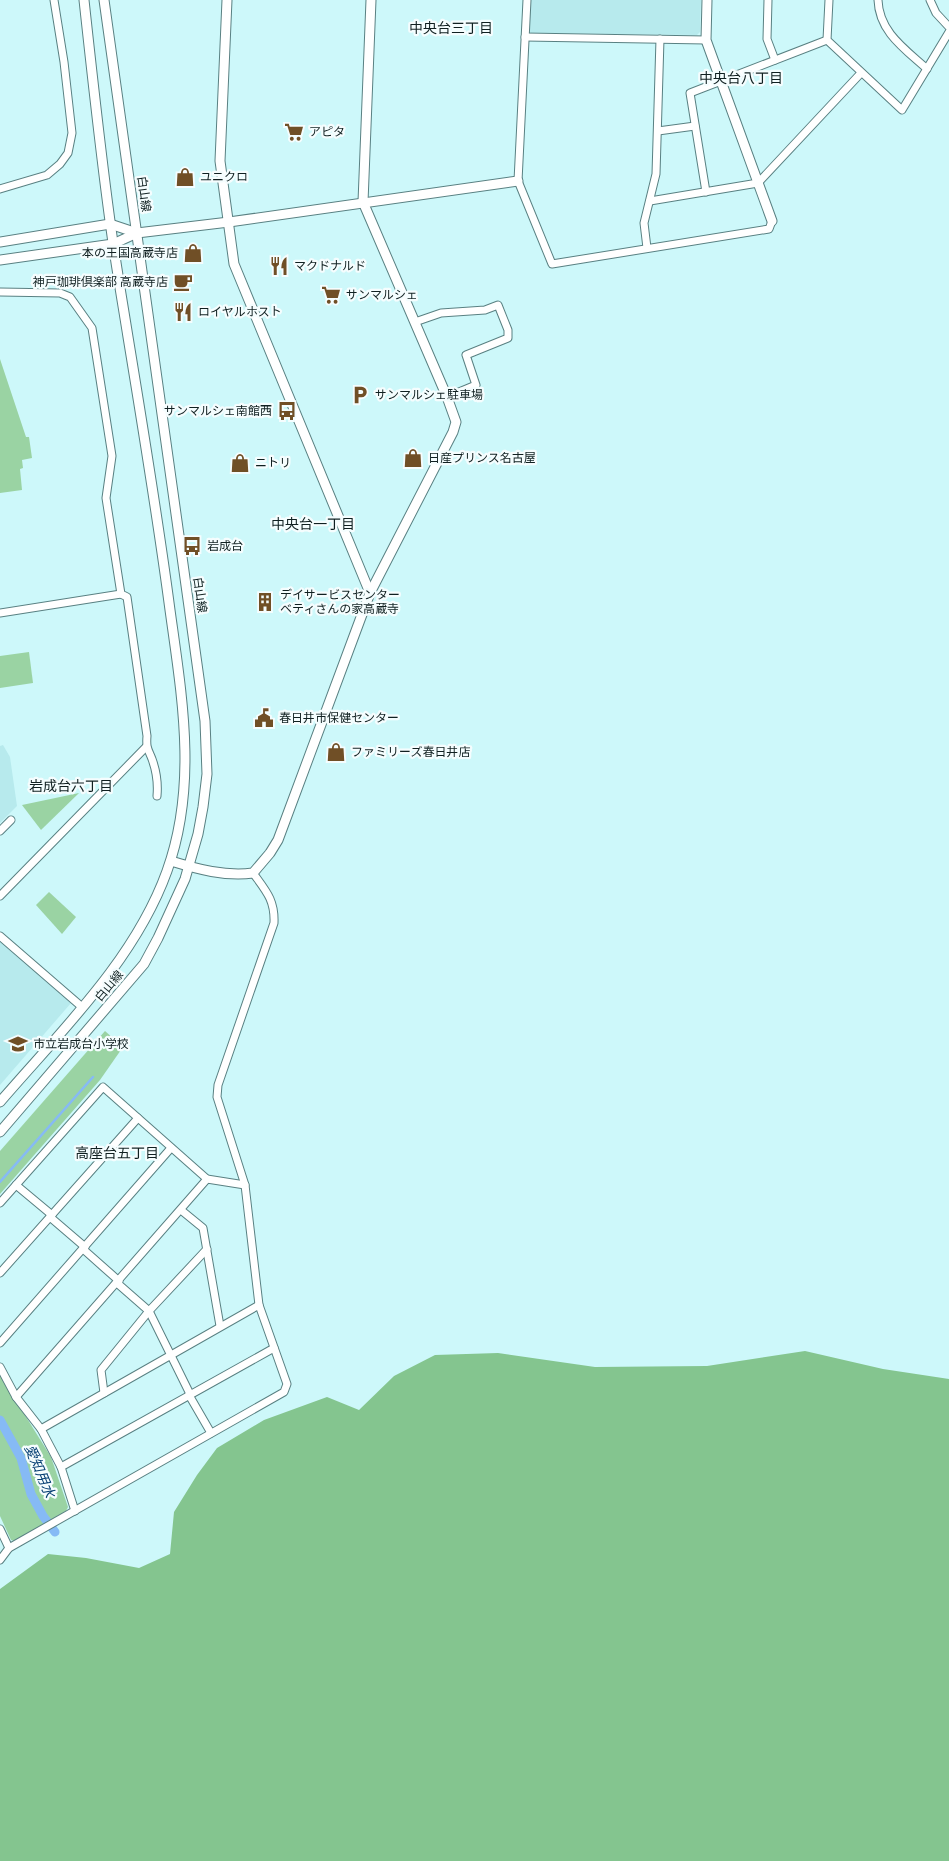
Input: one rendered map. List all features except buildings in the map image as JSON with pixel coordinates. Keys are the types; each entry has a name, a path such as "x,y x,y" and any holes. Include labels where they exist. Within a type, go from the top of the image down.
{"street":[{"path":"0,189 47,176 60,164 68,153 72,133 64,62 54,0"},
{"name":"白山線","path":"0,1102 82,1007 128,949 141,928 154,906 171,861 179,832 183,804 185,722 162,543 110,224 84,0"},
{"name":"白山線","path":"0,1132 144,964 171,912 190,867 203,807 207,774 205,721 104,0"},
{"path":"227,0 220,161 234,264 370,592"},
{"path":"171,861 190,867 239,875 253,873 270,853 278,840 370,592 453,432 456,422 363,202 371,0"},
{"path":"526,0 518,181 552,264 769,228 772,221 706,40 707,0"},
{"path":"768,0 767,39 775,60"},
{"path":"829,0 827,40 902,110 949,32"},
{"path":"878,0 878,10 883,24 891,36 927,69"},
{"path":"930,0 936,13 949,27"},
{"path":"525,37 706,40"},
{"path":"647,248 644,223 656,174 660,39"},
{"path":"706,192 690,93 827,40"},
{"path":"650,201 758,183 862,73"},
{"path":"658,131 695,126"},
{"path":"0,260 113,244 136,233 228,222 518,181"},
{"path":"0,242 110,224 136,233"},
{"path":"0,292 60,293 70,297 92,328 112,456 106,498 120,594"},
{"path":"415,322 442,313 485,310 498,305 508,330 508,338 466,355 476,385 447,397"},
{"path":"0,613 120,594 127,597 147,736 146,747 152,760 158,788 157,796"},
{"path":"0,896 146,747"},
{"path":"0,831 11,820"},
{"path":"0,1560 9,1548 284,1392 287,1384 259,1305 245,1185 217,1097 218,1085 274,923 275,909 270,897 253,873"},
{"path":"0,936 82,1007"},
{"path":"0,1203 103,1087 207,1179 245,1185"},
{"path":"0,1273 138,1118"},
{"path":"0,1343 171,1148"},
{"path":"16,1397 207,1179"},
{"path":"16,1185 150,1311 211,1434"},
{"path":"181,1210 203,1228 220,1326"},
{"path":"104,1393 101,1370 150,1311 207,1249"},
{"path":"41,1429 259,1305"},
{"path":"61,1467 274,1348"},
{"path":"0,1367 16,1397 41,1429 61,1467 75,1512"},
{"path":"0,1529 9,1548"}],"shaded area":[{"path":"529,0 701,0 700,32 697,35 531,33 528,31"},
{"path":"3,745 10,757 17,806 0,823 0,746"},
{"name":"市立岩成台小学校","path":"0,941 71,1003 0,1085"}],"green space":[{"path":"0,359 26,437 29,437 32,458 22,460 23,468 20,469 22,490 0,493"},
{"path":"29,652 33,683 0,688 0,656"},
{"path":"79,793 41,830 22,805"},
{"path":"49,892 76,917 62,934 36,905"},
{"path":"105,1031 123,1047 100,1080 0,1194 0,1151"},
{"path":"805,1351 883,1369 949,1379 949,1861 0,1861 0,1589 48,1554 86,1558 139,1568 170,1554 174,1512 197,1475 217,1448 264,1420 327,1397 359,1410 394,1376 435,1355 498,1353 595,1367 707,1366"},
{"path":"0,1375 51,1457 68,1507 66,1511 14,1541 11,1540 0,1516"}],"waterway":[{"path":"0,1182 93,1077"},
{"name":"愛知用水","path":"0,1420 21,1458 31,1494 43,1516 55,1532"}],"place":[{"name":"アピタ","path":"294,132"},
{"name":"ユニクロ","path":"185,177"},
{"name":"本の王国高蔵寺店","path":"193,253"},
{"name":"マクドナルド","path":"279,266"},
{"name":"神戸珈琲倶楽部 高蔵寺店","path":"183,282"},
{"name":"サンマルシェ","path":"331,295"},
{"name":"ロイヤルホスト","path":"183,312"},
{"name":"サンマルシェ駐車場","path":"360,395"},
{"name":"サンマルシェ南館西","path":"287,411"},
{"name":"日産プリンス名古屋","path":"413,458"},
{"name":"ニトリ","path":"240,463"},
{"name":"岩成台","path":"192,546"},
{"name":"デイサービスセンター ベティさんの家高蔵寺","path":"265,602"},
{"name":"春日井市保健センター","path":"264,718"},
{"name":"ファミリーズ春日井店","path":"336,752"},
{"name":"市立岩成台小学校","path":"18,1044"}],"district":[{"name":"中央台三丁目","path":"451,28"},
{"name":"中央台八丁目","path":"741,78"},
{"name":"中央台一丁目","path":"313,524"},
{"name":"岩成台六丁目","path":"71,786"},
{"name":"高座台五丁目","path":"117,1153"}]}
